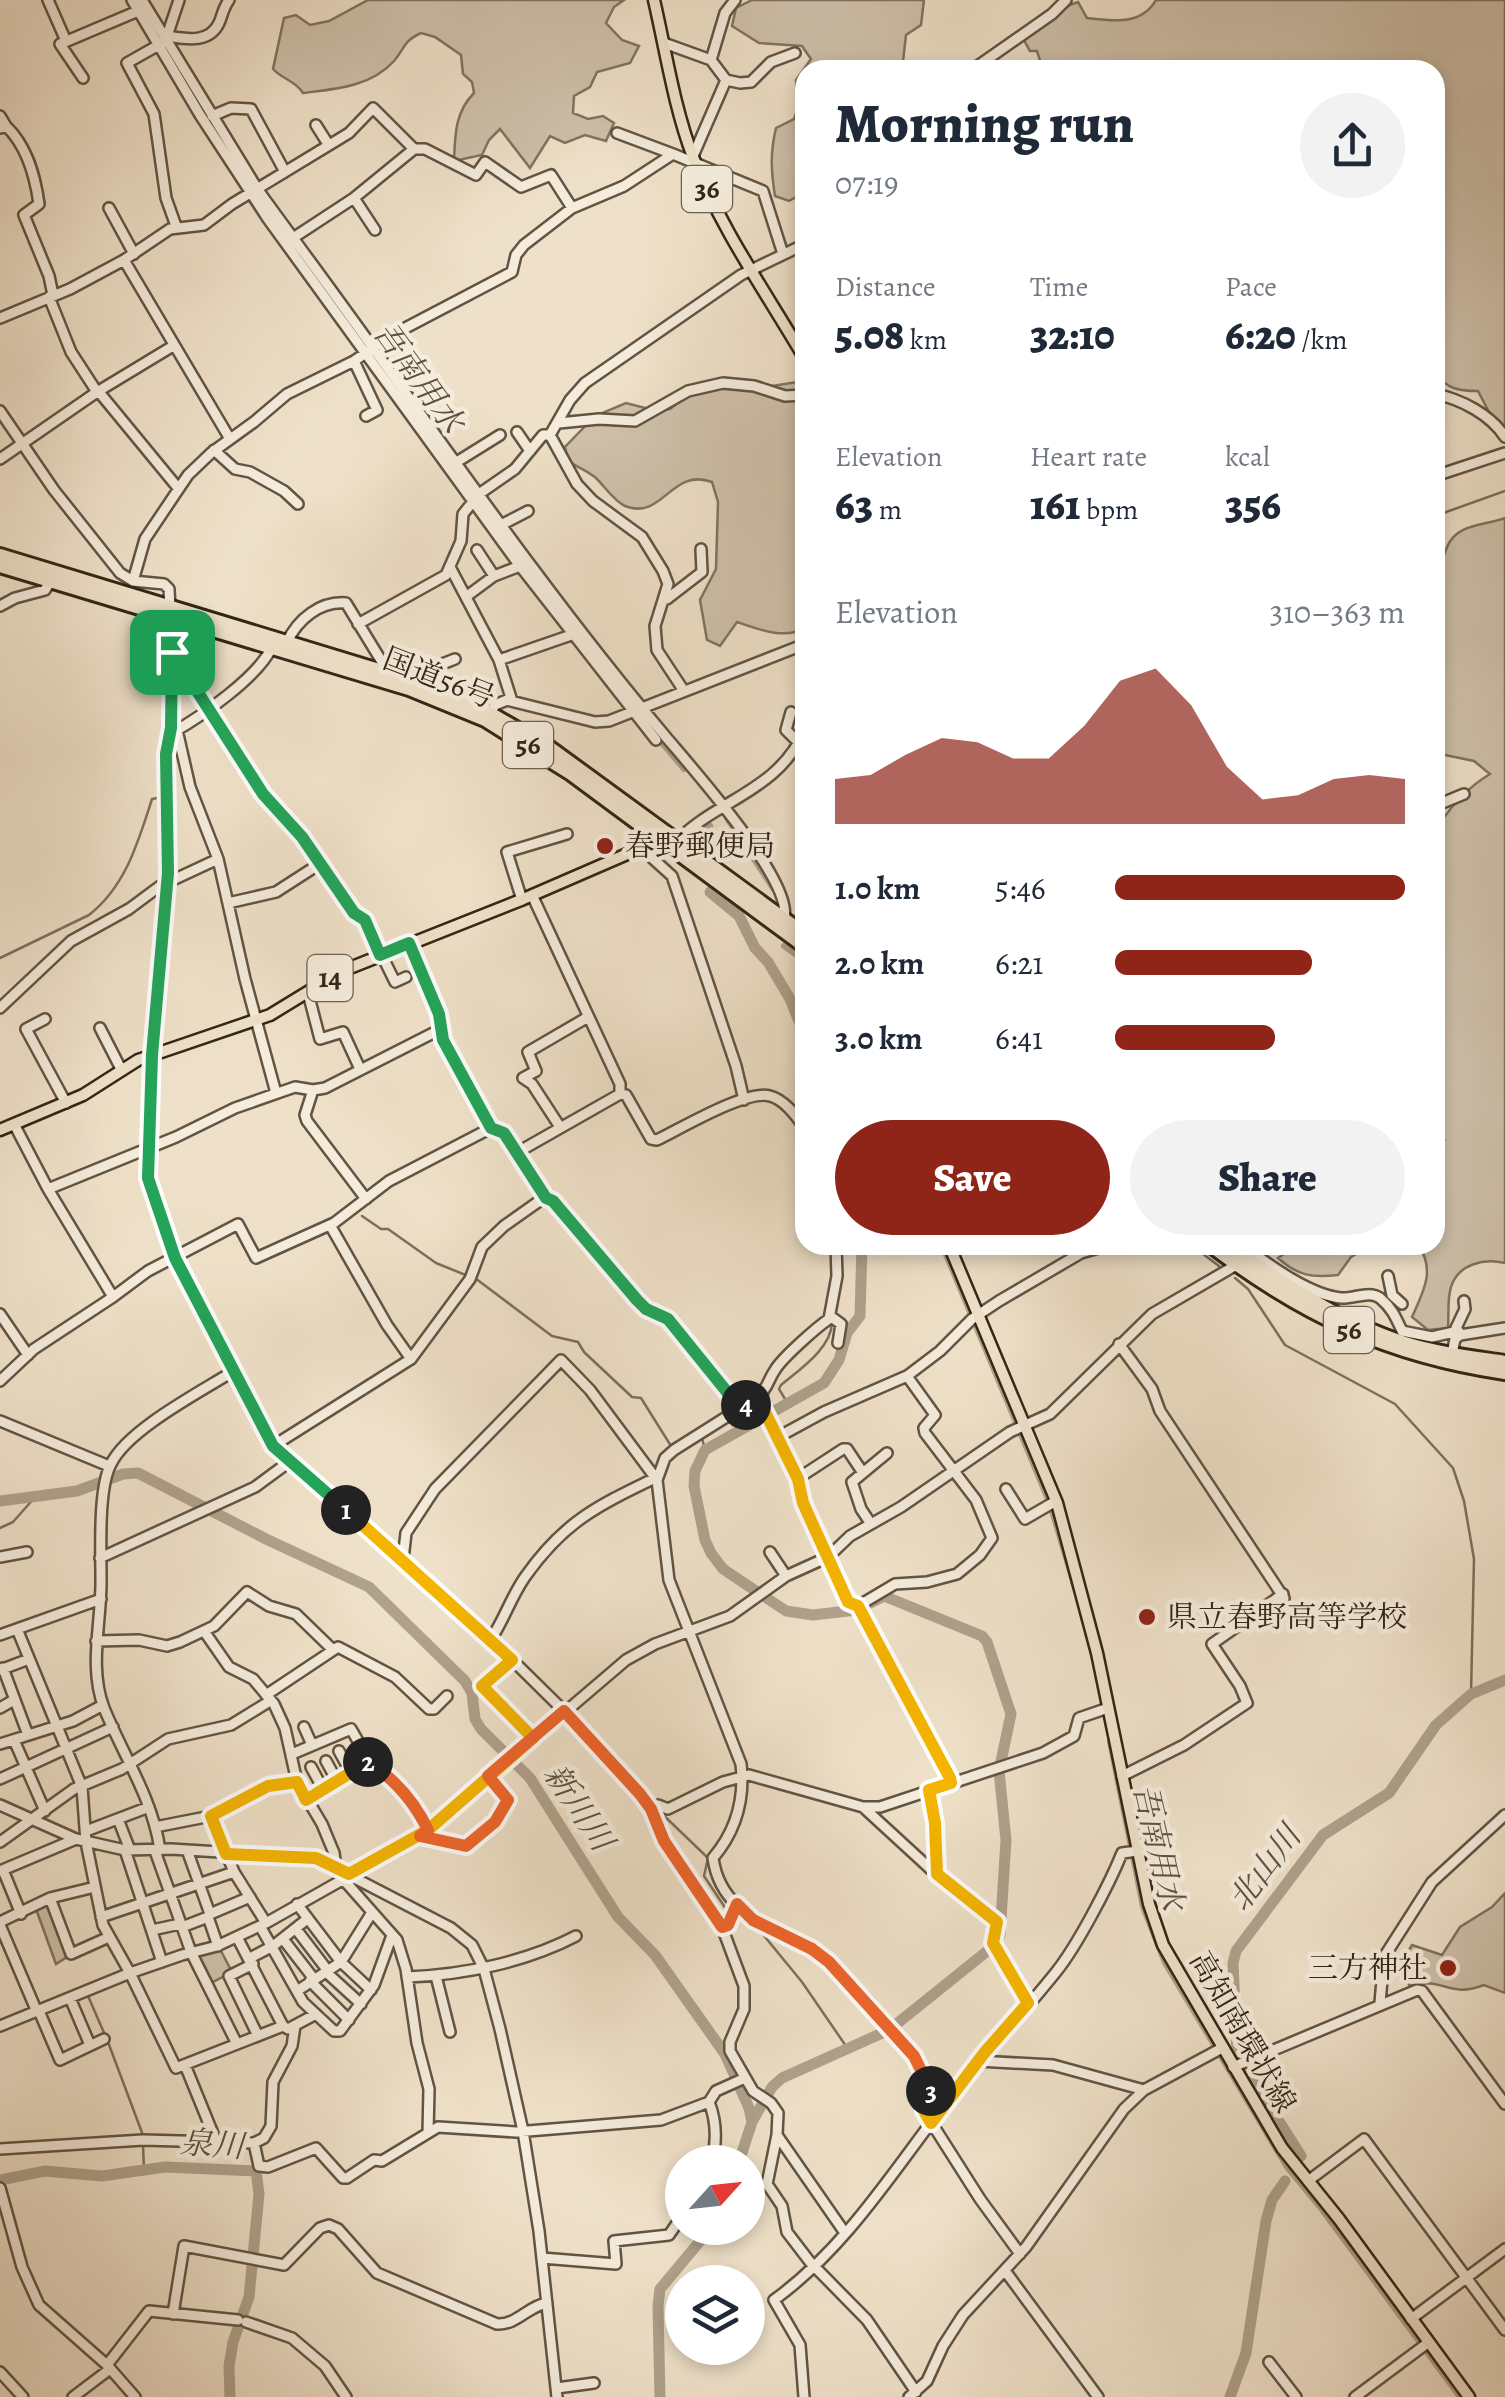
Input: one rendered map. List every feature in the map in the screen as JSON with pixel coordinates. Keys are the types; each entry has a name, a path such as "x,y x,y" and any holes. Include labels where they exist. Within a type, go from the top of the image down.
{"highway":[{"name":"国道56号","path":"0,555 170,611 267,652 488,716"},
{"name":"国道56号","path":"0,566 50,582 287,636 413,681 488,716 795,926"},
{"name":"国道56号","path":"674,845 795,939"},
{"name":"56","path":"1235,1255 1248,1260 1293,1302 1372,1340 1445,1363 1505,1373"},
{"name":"56","path":"1241,1255 1333,1313 1408,1344 1505,1362"}],"main road":[{"name":"36","path":"654,0 694,158 795,342"},
{"name":"14","path":"0,1130 83,1095 122,1068 288,1007 342,972 527,898 661,836"},
{"name":"高知南環状線","path":"952,1255 1021,1427 1056,1501 1097,1653 1134,1851 1163,1944 1218,2050 1239,2064 1282,2148 1411,2318 1425,2345 1469,2397"}],"street":[{"path":"48,0 66,41"},
{"path":"132,0 212,116 255,192 656,740"},
{"path":"142,0 255,192 476,498 520,566 577,633"},
{"path":"163,41 179,0"},
{"path":"176,226 166,198 154,114 127,64 163,41 198,40 218,26 229,0"},
{"path":"712,60 725,13 735,0"},
{"path":"986,60 1066,0"},
{"path":"82,78 60,48 66,41 138,11"},
{"path":"664,44 712,60 726,80"},
{"path":"726,80 751,82 771,62 796,53"},
{"path":"694,158 726,80"},
{"path":"212,116 230,108 251,109 285,172"},
{"path":"0,318 129,257 176,226 204,225 349,133 374,108 414,149"},
{"path":"2,123 21,139 33,176 39,204 24,215 49,276 51,296 70,352 178,488"},
{"path":"316,125 328,144"},
{"path":"617,132 694,158 702,167 763,191 783,254"},
{"path":"292,238 354,198 414,149 425,149 476,175 486,162 521,187 551,175 572,208"},
{"path":"132,581 144,539 178,488 214,450 287,394 512,272 524,245 572,208 624,186 673,154"},
{"path":"354,198 374,230"},
{"path":"109,208 173,346 230,439"},
{"path":"358,624 446,575 464,531 463,514 476,498 505,478 544,435 550,434 585,383 752,268 795,249"},
{"path":"0,460 115,379 173,346"},
{"path":"354,361 377,410 366,416"},
{"path":"558,423 635,421 688,392 723,383 795,396"},
{"path":"1445,398 1491,420 1505,438"},
{"path":"0,411 120,573 132,581 164,584 169,589 174,732 218,859 276,1093"},
{"path":"516,432 530,451"},
{"path":"550,434 559,457 577,484 593,501 626,522 649,548 668,584 656,626 656,650 684,691"},
{"path":"456,462 500,435"},
{"path":"214,450 235,469 250,472 284,491 298,504"},
{"path":"1445,473 1505,453"},
{"path":"501,525 528,511"},
{"path":"664,600 699,575 701,549"},
{"path":"477,550 494,576"},
{"path":"467,596 494,576 520,566"},
{"path":"450,567 499,660 512,701"},
{"path":"0,606 45,590 50,582"},
{"path":"287,636 314,610 346,604 382,662 382,670"},
{"path":"499,660 577,633"},
{"path":"488,716 501,701 512,701 595,722 609,721 795,648"},
{"path":"172,652 263,794 321,863 354,913 365,920 395,982 406,977"},
{"path":"267,652 247,676 208,710 174,732 166,754 167,884 148,1148 150,1188 175,1258 273,1446 491,1639 654,1808 658,1830 722,1927 744,1986 744,2009 730,2050 740,2080 771,2102 778,2113 767,2184 782,2206 788,2232 815,2267 867,2320 912,2394 927,2381 958,2322 1006,2272 1124,2109 1144,2090 1218,2050"},
{"path":"413,681 419,672 455,659"},
{"path":"636,710 726,808 786,902 784,918"},
{"path":"791,712 786,730 795,738"},
{"path":"674,845 789,759 795,750"},
{"path":"1445,802 1464,794"},
{"path":"567,834 507,852 620,1084 620,1094"},
{"path":"641,848 672,876 744,1100"},
{"path":"0,1008 71,941 167,884 218,859"},
{"path":"228,903 276,892 321,863"},
{"path":"409,943 428,984 443,1040 491,1128 504,1133 546,1198 553,1201 646,1309 668,1319 740,1408"},
{"path":"308,993 320,1039 343,1032 360,1069"},
{"path":"560,1127 532,1084 523,1078 536,1071 528,1052 588,1017"},
{"path":"44,1018 26,1030 66,1103"},
{"path":"100,1028 122,1068"},
{"path":"48,1189 276,1093 295,1087 325,1088 441,1029"},
{"path":"313,1090 306,1122 366,1199"},
{"path":"518,1152 620,1094 626,1095 652,1139 657,1140 760,1094 772,1096 795,1115"},
{"path":"14,1124 113,1298"},
{"path":"0,1381 28,1355 148,1271 238,1224 256,1258 330,1225 416,1166 491,1128"},
{"path":"273,1446 412,1359 471,1277 476,1258 494,1234 546,1198"},
{"path":"330,1225 387,1325 412,1359"},
{"path":"491,1639 526,1575 570,1524 588,1511 655,1480 666,1458 766,1390 777,1366 830,1316 838,1276 837,1255"},
{"path":"778,1438 824,1412 907,1376 940,1352 975,1317 1079,1255"},
{"path":"1246,1255 1248,1260 1339,1298 1373,1294 1394,1312 1402,1331 1432,1336 1505,1328"},
{"path":"0,2026 130,1973 218,1946 424,1833 626,1660 730,1616 786,1576 828,1557 870,1524 1021,1427 1062,1406 1120,1344 1177,1297 1253,1255"},
{"path":"1373,1294 1377,1282 1390,1274 1392,1295 1402,1304"},
{"path":"1452,1354 1464,1301"},
{"path":"0,1314 28,1355"},
{"path":"830,1316 841,1324 838,1342"},
{"path":"1120,1344 1152,1388 1160,1412 1284,1596 1212,1644 1247,1703 1184,1744 1122,1776"},
{"path":"403,1558 406,1534 435,1489 561,1360 590,1390 655,1480 668,1580 738,1752 742,1776 733,1832 713,1858 723,1888 753,1920 812,1949 829,1962 890,2028 919,2064 935,2100 926,2104 924,2111 980,2200 1020,2254"},
{"path":"232,1372 150,1424 108,1475 96,1641 103,1705 149,1807 169,1894 191,1952 238,2044"},
{"path":"859,1608 895,1584 927,1582 957,1574 990,1544 990,1532 976,1500 925,1433 924,1428 935,1415 907,1376"},
{"path":"758,1398 798,1479 803,1503 848,1602 859,1608 951,1783"},
{"path":"0,1421 108,1475"},
{"path":"798,1479 843,1449 847,1449 863,1473"},
{"path":"870,1524 852,1482 887,1453"},
{"path":"100,1558 205,1512 255,1486 289,1462"},
{"path":"1006,1489 1026,1519 1056,1501"},
{"path":"0,1557 28,1552"},
{"path":"770,1552 786,1576"},
{"path":"96,1641 138,1640 167,1646 214,1626 247,1592 270,1606 296,1614 332,1649"},
{"path":"0,1634 101,1598"},
{"path":"17,1629 82,1787 82,1837 101,1918 176,2068 283,2026"},
{"path":"204,1630 230,1667 253,1680 268,1698 285,1728 297,1782 334,1853 336,1867"},
{"path":"0,1842 74,1789 129,1764 168,1739 231,1725 332,1649 345,1648 395,1677 429,1709 434,1709 446,1696"},
{"path":"28,1735 1,1669 29,1659"},
{"path":"512,1660 482,1686 533,1738"},
{"path":"0,1708 14,1700"},
{"path":"0,1744 57,1727 103,1705"},
{"path":"654,1808 668,1809 742,1776 757,1776 863,1807 880,1807 1043,1753 1074,1736 1079,1718 1106,1708"},
{"path":"320,1726 327,1739"},
{"path":"0,1778 113,1727"},
{"path":"304,1727 312,1745"},
{"path":"292,1754 351,1728 370,1762 393,1778 418,1809 424,1833"},
{"path":"14,1740 45,1811"},
{"path":"339,1751 351,1773"},
{"path":"326,1761 338,1781"},
{"path":"306,1800 370,1762"},
{"path":"311,1767 324,1789"},
{"path":"424,1833 458,1846 472,1844 495,1822 508,1800 488,1776"},
{"path":"155,1827 211,1816 268,1786 297,1782"},
{"path":"929,1790 937,1874"},
{"path":"0,1805 32,1820 128,1850 316,1858 336,1867 371,1914 394,1937 407,1977 416,2043 429,2089 428,2133"},
{"path":"21,1914 2,1870 149,1807"},
{"path":"863,1807 937,1874 993,1916 997,1922 995,1946 1028,2003"},
{"path":"1239,2064 1372,2010 1380,2003 1384,1957 1432,1882 1505,1815"},
{"path":"211,1816 234,1872 250,1896 297,1992 334,2032 340,2031 371,1990 394,1937"},
{"path":"118,1819 162,1962"},
{"path":"187,1850 218,1946"},
{"path":"804,2397 800,2345 774,2300 815,2267 845,2233 978,2061 1059,1969 1112,1878 1122,1853 1134,1851"},
{"path":"101,1918 234,1872"},
{"path":"346,1876 451,1928 472,1944 483,1968 523,2131 557,2393 594,2383"},
{"path":"95,1887 50,1898 0,1923 60,2060 104,2040"},
{"path":"152,1930 181,1926 250,1896"},
{"path":"50,1898 71,1954 109,1938"},
{"path":"297,1904 341,1962 371,1990"},
{"path":"722,1927 728,1925 737,1904"},
{"path":"297,1992 341,1962 371,1914"},
{"path":"258,2036 229,1976 306,1920"},
{"path":"296,1929 327,1971 361,2004"},
{"path":"407,1977 483,1968 576,1936"},
{"path":"237,1937 283,2026 288,2029 316,2014"},
{"path":"283,1939 312,1980 349,2020"},
{"path":"436,1976 450,2032"},
{"path":"1380,2003 1422,1991 1505,2104"},
{"path":"70,1998 90,2045"},
{"path":"0,2148 144,2140 254,2144 264,2138 271,2126 272,2082 292,2046 295,2026"},
{"path":"978,2061 1053,2066 1144,2090"},
{"path":"186,2065 216,2141"},
{"path":"254,2144 259,2166 316,2148 342,2178 347,2178 374,2160 382,2162 444,2126 523,2131 650,2122 709,2102 716,2091 740,2080"},
{"path":"709,2102 716,2145"},
{"path":"777,2135 845,2233"},
{"path":"1308,2181 1364,2139 1505,2330"},
{"path":"0,2188 22,2267 39,2304 135,2397"},
{"path":"173,2314 184,2246 284,2265 320,2228 329,2225 338,2229 376,2273 497,2324 512,2322 547,2303"},
{"path":"542,2258 616,2264 614,2241 665,2235"},
{"path":"1411,2318 1505,2249"},
{"path":"1006,2272 1098,2397"},
{"path":"73,2397 108,2367 149,2311 242,2321 292,2338 325,2366 346,2397"},
{"path":"1355,2397 1425,2345"},
{"path":"1269,2362 1296,2397"},
{"path":"3,2381 22,2397"}],"shaded area":[{"path":"368,0 624,0 614,7 606,23 622,40 639,46 630,63 597,72 590,87 574,96 573,113 588,119 603,116 614,123 606,141 585,135 565,143 550,136 530,168 500,129 482,155 454,161 457,124 474,93 472,82 463,74 461,55 435,37 421,33 407,42 385,70 352,85 303,93 273,69 284,18 296,15 310,25 329,21"},
{"path":"752,0 924,0 921,25 906,35 903,60 810,60 802,46 759,43 732,26 736,8"},
{"path":"1156,0 1505,0 1505,426 1490,414 1478,391 1445,384 1445,60 1040,60 1037,51 1030,51 1020,33 1040,16 1078,2 1087,18 1134,18"},
{"path":"794,119 795,198 789,201 775,196 772,162 776,128"},
{"path":"795,382 795,632 780,633 737,622 720,646 707,640 700,600 716,569 718,502 712,482 686,482 649,506 625,506 593,476 568,461 565,447 595,416 626,403 653,410 670,409 692,392 724,383 766,387"},
{"path":"1505,518 1505,1263 1481,1262 1459,1273 1450,1292 1448,1328 1428,1330 1412,1317 1424,1289 1424,1255 1445,1255 1445,816 1490,774 1474,761 1445,755 1445,553 1457,533"},
{"path":"1355,1255 1338,1275 1320,1276 1292,1269 1278,1258"},
{"path":"1505,1893 1505,1993 1484,1985 1462,1990 1431,1984 1410,1986 1398,1968 1412,1945 1442,1955 1460,1927 1492,1907"},
{"path":"47,1903 70,1955 56,1964 36,1909"},
{"path":"220,1949 232,1972 211,1983 197,1957"}],"waterway":[{"name":"吾南用水","path":"176,66 216,132"},
{"name":"吾南用水","path":"337,306 365,344"},
{"name":"吾南用水","path":"405,399 421,422"},
{"path":"1445,512 1505,491"},
{"path":"151,623 167,652"},
{"name":"吾南用水","path":"656,736 684,769"},
{"path":"0,958 89,915 102,903 122,877 152,799 163,797"},
{"name":"吾南用水","path":"727,818 773,888"},
{"path":"708,827 713,854"},
{"path":"710,892 739,916 795,1011"},
{"name":"吾南用水","path":"784,946 795,954"},
{"path":"144,1179 151,1205"},
{"path":"362,1216 436,1263 468,1276"},
{"path":"752,2122 772,2087 782,2078 889,2030 996,1944 1000,1935 1006,1840 999,1771 1011,1714 987,1642 982,1636 884,1596 856,1610 813,1615 786,1611 723,1569 711,1553 694,1486 695,1471 705,1450 824,1383 839,1360 847,1333 860,1316 862,1255"},
{"name":"吾南用水","path":"946,1255 1050,1504 1075,1588"},
{"path":"1204,1255 1219,1266"},
{"path":"173,1264 226,1370"},
{"path":"475,1278 552,1336 578,1342 632,1397 641,1398 671,1446 676,1444"},
{"path":"1235,1278 1248,1289 1285,1345 1395,1404 1453,1468 1464,1501 1474,1559 1471,1694"},
{"path":"788,1404 779,1389 781,1385 821,1349 832,1322"},
{"path":"230,1379 268,1446"},
{"path":"701,1434 705,1450"},
{"name":"新川川","path":"0,1501 77,1491 123,1474 138,1473 369,1587 465,1681 481,1729 530,1778 618,1917 655,1955 725,2054 749,2108 752,2122 745,2145"},
{"path":"0,1528 13,1522 36,1496"},
{"name":"北山川","path":"1301,2156 1237,2055 1233,1963 1236,1951 1323,1835 1389,1793 1436,1725 1471,1694 1505,1680"},
{"name":"吾南用水","path":"1110,1742 1143,1907 1165,1963 1287,2167 1460,2397"},
{"path":"658,1810 708,1858 704,1876 728,1912"},
{"path":"752,1921 802,1982 848,2049"},
{"path":"88,1996 105,2035"},
{"path":"108,2042 144,2138"},
{"path":"143,2146 144,2170"},
{"name":"泉川","path":"0,2180 45,2171 102,2176 165,2167 256,2171 259,2194 249,2297 233,2342 230,2397"},
{"name":"北山川","path":"1230,2397 1246,2353 1266,2221 1272,2200 1285,2181"},
{"name":"新川川","path":"660,2397 660,2289 697,2245"}],"place":[{"name":"春野郵便局","path":"605,846"},
{"name":"県立春野高等学校","path":"1147,1617"},
{"name":"三方神社","path":"1448,1968"}],"route":[{"path":"172,652 171,728 166,754 168,873 148,1148 148,1178 157,1210 175,1258 273,1446 403,1558 512,1660 482,1686 533,1738 506,1760 467,1794 440,1821 428,1830 420,1836 349,1874 316,1858 226,1854 211,1816 268,1786 297,1782 306,1800 370,1762 393,1778 418,1809 428,1830 420,1836 451,1841 458,1846 472,1844 495,1822 508,1800 488,1776 506,1760 514,1753 533,1738 564,1711 651,1809 664,1841 722,1927 728,1925 737,1904 753,1920 812,1949 829,1962 888,2025 914,2056 935,2100 926,2104 924,2111 931,2123 1028,2003 993,1943 997,1931 993,1916 937,1874 929,1790 951,1783 950,1778 858,1606 848,1602 768,1417 758,1398 740,1408 668,1319 646,1309 553,1201 546,1198 504,1133 491,1128 443,1040 439,1014 409,943 380,955 365,920 354,913 302,837 263,794 172,652"}]}
